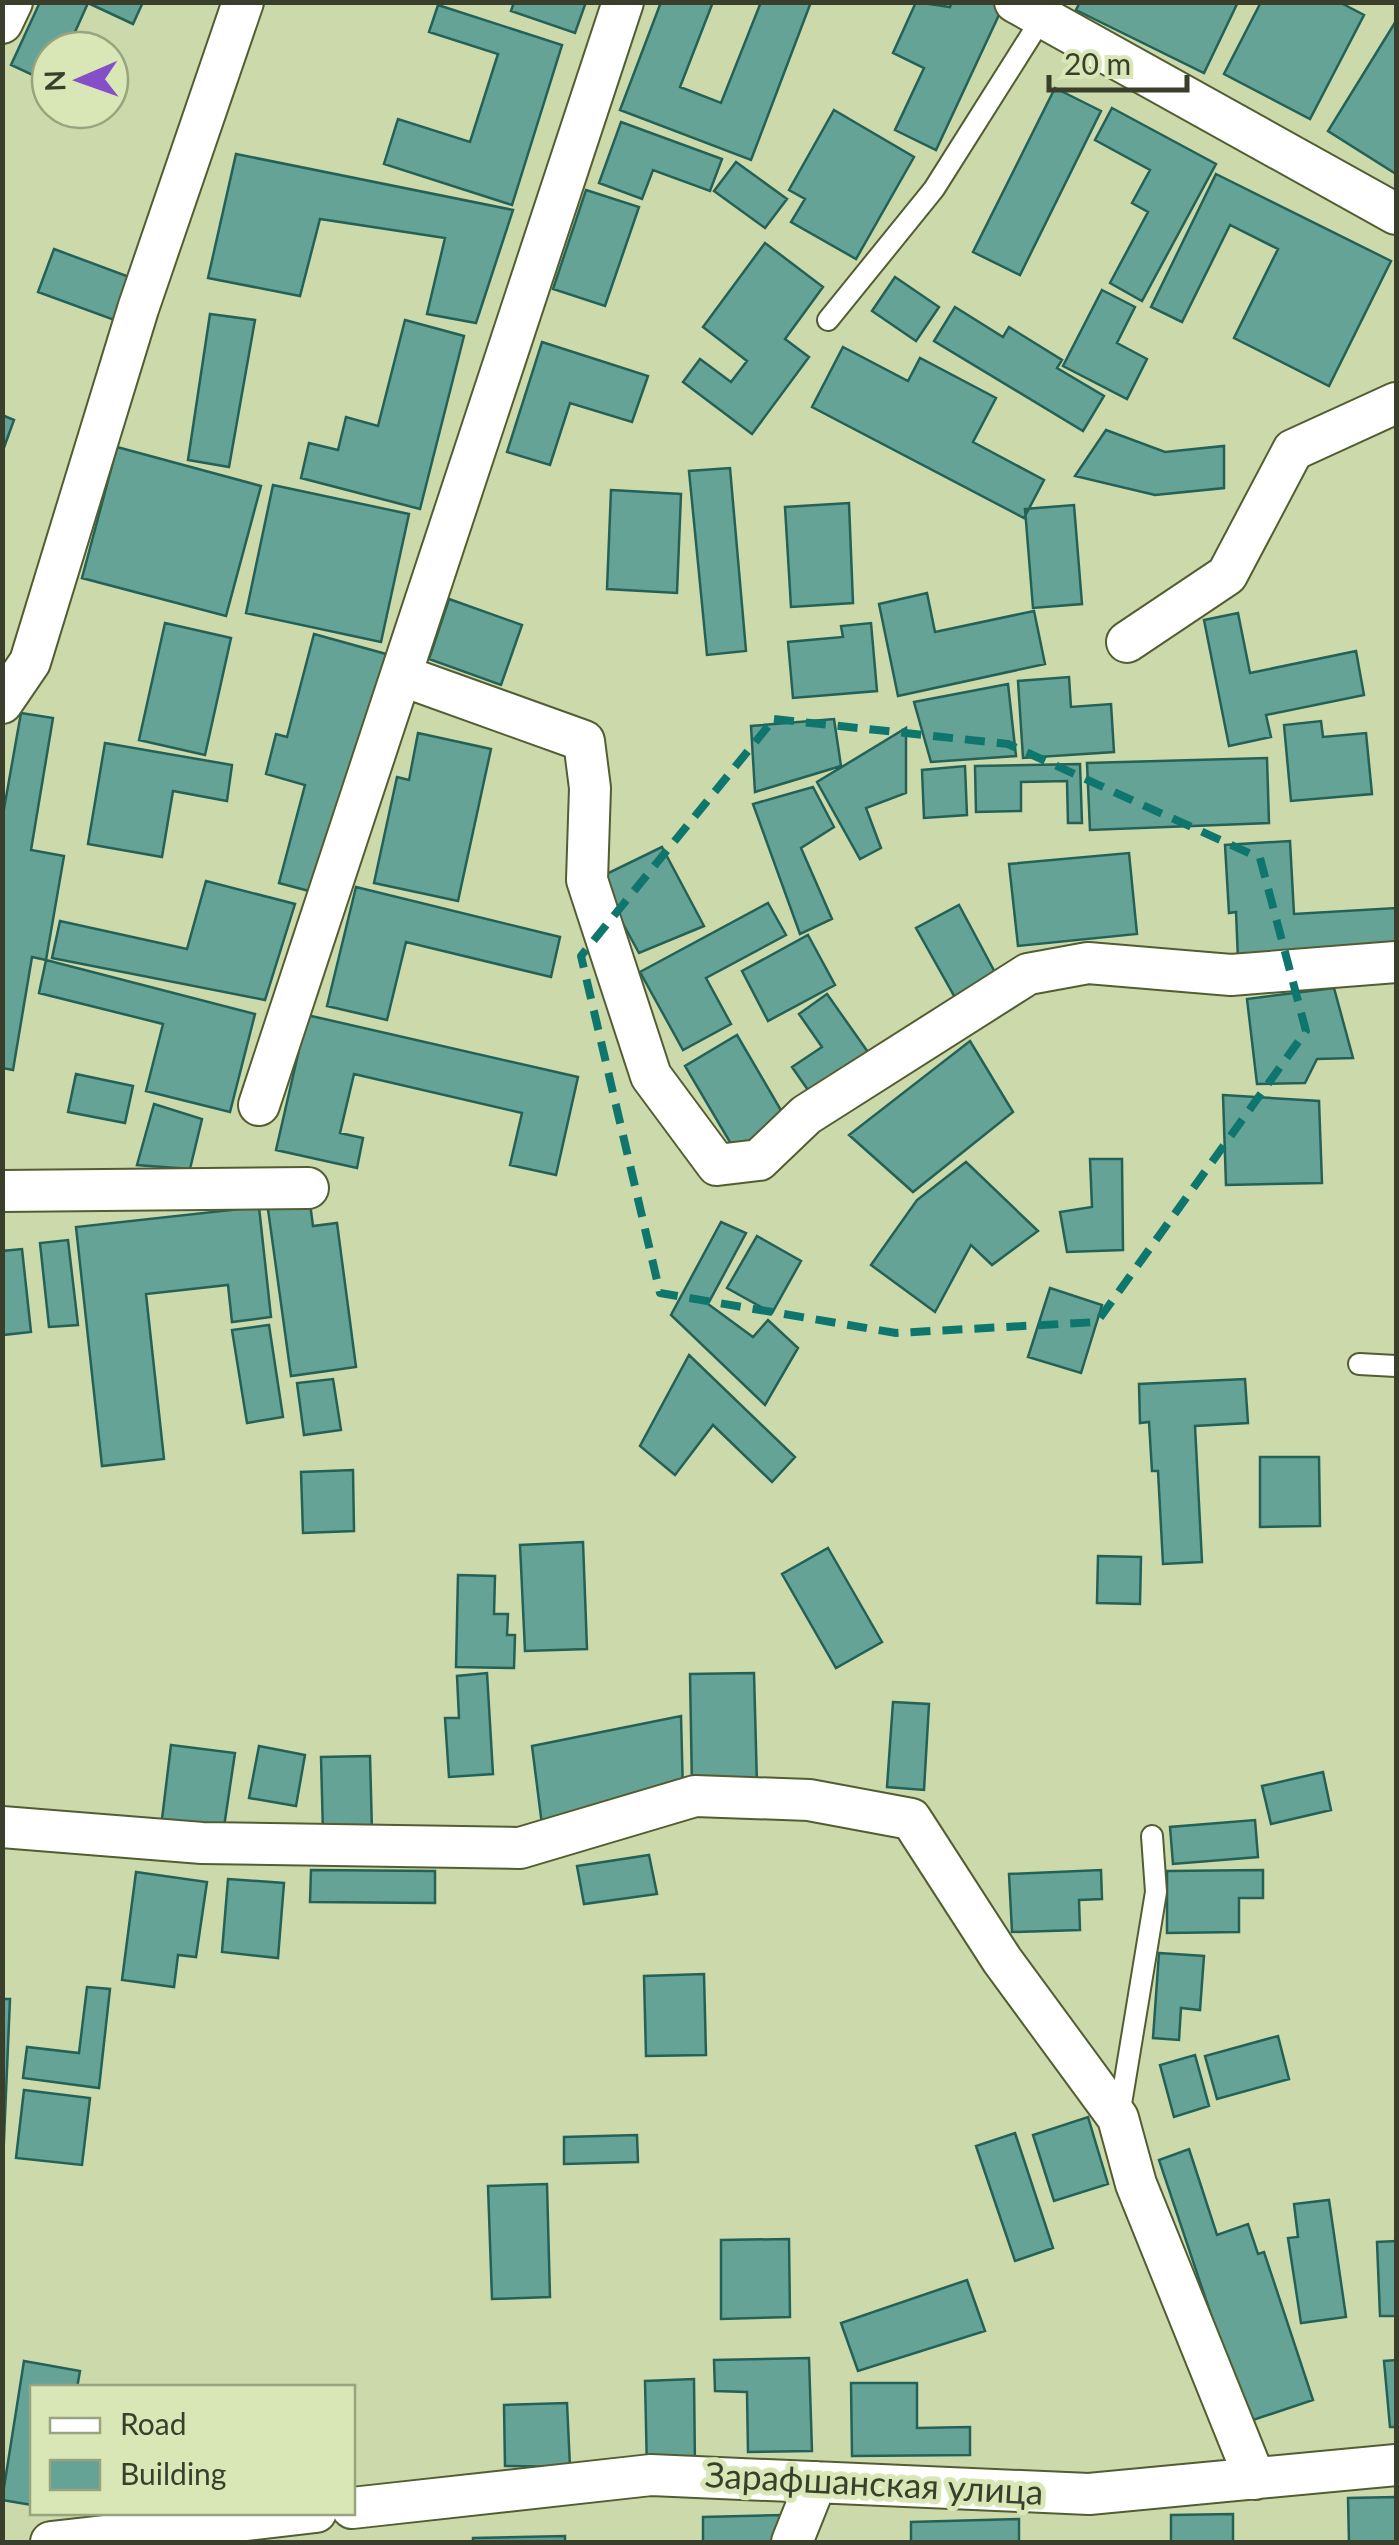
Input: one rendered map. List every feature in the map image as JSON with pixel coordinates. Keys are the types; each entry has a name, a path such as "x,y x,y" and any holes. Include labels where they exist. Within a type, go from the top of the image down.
{"street":[{"path":"2,23 12,2"},
{"path":"2,703 30,662 138,308 243,2"},
{"path":"260,1105 623,2"},
{"path":"1028,10 1396,214"},
{"path":"1127,642 1227,575 1293,450 1396,402"},
{"path":"404,676 584,741 590,788 587,880 652,1076 718,1165 759,1160 806,1115 1028,974 1088,962 1231,976 1396,962"},
{"path":"2,1190 308,1188"},
{"path":"2,1827 202,1843 520,1848 695,1796 810,1800 912,1818 1002,1960 1118,2118 1136,2184 1254,2479"},
{"name":"Зарафшанская улица","path":"355,2508 651,2475 1088,2494 1396,2464"},
{"path":"792,2542 816,2482"},
{"path":"51,2542 290,2515"}],"lane":[{"path":"828,320 934,189 1028,10"},
{"path":"1359,1364 1396,1366"},
{"path":"1118,2118 1156,1892 1152,1836"}],"highlighted area":[{"path":"774,719 1008,744 1260,858 1306,1031 1097,1322 896,1333 660,1293 581,956"}],"building":[{"path":"40,2 143,2 133,24 88,3 76,30 30,30 30,74 11,65"},
{"path":"514,2 586,2 575,33 511,11"},
{"path":"661,2 713,2 680,87 721,103 761,2 811,2 751,160 620,110"},
{"path":"916,2 950,7 952,2 1005,2 936,150 895,130 924,68 893,53"},
{"path":"1080,2 1238,2 1204,73 1076,10"},
{"path":"1261,2 1339,2 1364,15 1310,119 1224,74"},
{"path":"438,5 562,45 512,205 384,164 398,119 470,142 498,54 429,32"},
{"path":"1396,21 1396,174 1328,131"},
{"path":"1055,88 1101,111 1020,275 973,252"},
{"path":"1112,108 1216,164 1142,301 1110,283 1148,212 1132,203 1150,170 1095,140"},
{"path":"834,110 914,157 856,259 791,222 805,199 789,190"},
{"path":"621,122 722,159 710,191 653,170 642,199 599,183"},
{"path":"236,154 513,210 476,323 427,314 445,238 320,219 300,296 208,278"},
{"path":"736,162 787,199 765,228 714,191"},
{"path":"1216,174 1391,261 1329,386 1234,338 1278,249 1230,225 1182,322 1151,307"},
{"path":"586,190 639,207 605,306 553,289"},
{"path":"765,243 823,287 785,339 809,357 752,434 683,382 700,359 731,382 747,361 703,327"},
{"path":"54,249 132,278 117,321 38,292"},
{"path":"895,277 939,307 916,341 872,311"},
{"path":"1102,290 1135,307 1117,343 1147,359 1127,399 1063,366"},
{"path":"955,307 1003,337 1009,327 1062,360 1057,368 1104,396 1083,431 934,341"},
{"path":"210,314 255,320 229,467 188,460"},
{"path":"405,320 464,336 420,509 301,478 309,443 338,450 346,417 378,426"},
{"path":"542,342 648,376 632,422 570,403 550,465 507,452"},
{"path":"843,347 908,381 920,358 996,398 973,442 1044,480 1024,518 812,407"},
{"path":"2,415 14,420 2,453"},
{"path":"1106,430 1165,452 1224,446 1224,488 1155,495 1075,476"},
{"path":"117,447 261,486 226,616 82,578"},
{"path":"730,468 746,651 707,655 689,471"},
{"path":"273,485 409,514 381,642 246,613"},
{"path":"611,490 681,494 677,593 607,589"},
{"path":"849,503 853,603 791,607 785,507"},
{"path":"1074,505 1082,604 1033,608 1025,509"},
{"path":"927,593 935,632 1034,611 1045,664 898,696 879,604"},
{"path":"449,599 522,625 501,685 429,659"},
{"path":"1238,613 1250,673 1356,651 1364,695 1266,715 1271,737 1229,746 1204,620"},
{"path":"165,623 231,638 205,755 139,740"},
{"path":"871,623 877,691 793,698 788,642 843,637 841,626"},
{"path":"314,634 386,654 324,895 279,883 305,785 266,774 276,734 287,737"},
{"path":"1069,677 1071,707 1111,704 1114,752 1023,758 1018,681"},
{"path":"1008,684 1016,756 931,762 914,702"},
{"path":"21,713 53,718 31,850 64,856 46,960 32,957 13,1070 2,1068 2,820"},
{"path":"834,719 841,766 755,792 751,726"},
{"path":"1321,721 1323,737 1366,733 1372,794 1291,801 1284,725"},
{"path":"906,728 906,793 866,808 881,848 860,859 817,782"},
{"path":"418,733 491,749 458,901 374,883 397,777 409,780"},
{"path":"105,743 232,765 227,801 173,791 162,857 88,844"},
{"path":"1267,758 1269,823 1090,830 1087,763"},
{"path":"1080,764 1082,823 1068,823 1067,781 1021,782 1021,811 976,812 975,766"},
{"path":"965,766 967,815 924,818 922,770"},
{"path":"813,787 834,827 801,848 832,919 800,934 753,804"},
{"path":"1290,841 1294,914 1396,908 1396,951 1238,960 1236,912 1229,913 1225,845"},
{"path":"662,847 704,926 639,953 598,878"},
{"path":"1129,853 1137,934 1018,946 1009,864"},
{"path":"206,881 295,904 265,1000 52,958 60,921 187,949"},
{"path":"356,887 560,937 551,977 406,942 387,1020 327,1006"},
{"path":"768,903 786,935 706,978 731,1024 683,1050 640,972"},
{"path":"959,905 998,978 957,1001 916,928"},
{"path":"808,935 835,985 768,1021 742,971"},
{"path":"46,960 255,1014 230,1112 146,1091 163,1024 39,993"},
{"path":"1334,988 1353,1058 1317,1059 1305,1083 1257,1084 1247,999"},
{"path":"827,994 875,1062 817,1103 792,1067 822,1047 799,1014"},
{"path":"307,1015 578,1077 556,1175 510,1165 522,1113 354,1074 340,1133 363,1138 357,1168 276,1150"},
{"path":"737,1035 789,1124 737,1154 685,1066"},
{"path":"970,1041 1013,1112 913,1192 849,1135"},
{"path":"76,1074 133,1086 125,1123 68,1112"},
{"path":"1223,1095 1319,1101 1322,1183 1226,1185"},
{"path":"154,1104 202,1119 190,1169 137,1165"},
{"path":"1090,1159 1122,1159 1123,1250 1067,1252 1060,1212 1092,1207"},
{"path":"966,1162 1038,1231 992,1265 971,1245 935,1312 871,1265 917,1200"},
{"path":"309,1196 313,1226 337,1223 356,1367 291,1376 267,1202"},
{"path":"259,1207 271,1317 232,1322 228,1285 146,1294 164,1459 102,1466 76,1227"},
{"path":"721,1222 746,1233 708,1304 753,1337 768,1320 798,1348 765,1405 671,1315"},
{"path":"757,1236 801,1261 772,1313 727,1288"},
{"path":"68,1240 78,1325 49,1327 40,1243"},
{"path":"22,1249 31,1332 3,1335 2,1251"},
{"path":"1050,1288 1102,1305 1081,1373 1028,1357"},
{"path":"269,1325 283,1417 247,1423 232,1330"},
{"path":"689,1355 795,1457 772,1482 713,1425 675,1475 640,1446"},
{"path":"333,1379 341,1430 304,1435 297,1383"},
{"path":"1245,1379 1248,1423 1195,1426 1202,1562 1163,1564 1158,1471 1152,1471 1149,1422 1140,1423 1139,1384"},
{"path":"1260,1457 1319,1457 1320,1526 1260,1527"},
{"path":"353,1470 354,1531 303,1533 301,1472"},
{"path":"583,1542 587,1649 525,1651 520,1545"},
{"path":"828,1548 882,1642 836,1668 782,1574"},
{"path":"1098,1556 1141,1557 1140,1604 1097,1603"},
{"path":"458,1575 495,1576 494,1614 508,1614 507,1635 515,1635 514,1668 456,1667"},
{"path":"487,1673 493,1774 449,1777 445,1718 459,1718 457,1676"},
{"path":"754,1673 757,1785 692,1787 690,1674"},
{"path":"893,1702 929,1704 924,1790 887,1787"},
{"path":"681,1716 683,1794 542,1825 532,1746"},
{"path":"171,1745 235,1753 224,1827 162,1819"},
{"path":"259,1746 305,1755 296,1806 249,1798"},
{"path":"370,1756 372,1831 323,1833 321,1757"},
{"path":"1323,1772 1331,1810 1271,1824 1262,1786"},
{"path":"1255,1820 1258,1857 1173,1864 1170,1827"},
{"path":"649,1855 657,1894 584,1904 577,1866"},
{"path":"311,1870 435,1871 435,1903 310,1902"},
{"path":"1101,1870 1102,1899 1079,1900 1080,1930 1012,1932 1009,1874"},
{"path":"1263,1870 1263,1898 1239,1898 1239,1932 1167,1933 1167,1871"},
{"path":"136,1872 207,1882 196,1957 178,1955 174,1987 122,1980"},
{"path":"228,1879 284,1883 278,1958 222,1952"},
{"path":"1159,1953 1204,1956 1200,2010 1181,2008 1179,2040 1153,2038"},
{"path":"704,1974 706,2055 646,2056 644,1976"},
{"path":"87,1987 110,1989 99,2088 23,2078 27,2047 79,2053"},
{"path":"2,1999 10,1999 3,2163 2,2163"},
{"path":"1278,2036 1289,2079 1217,2099 1205,2056"},
{"path":"1195,2055 1209,2106 1174,2117 1160,2065"},
{"path":"24,2090 90,2098 82,2165 16,2158"},
{"path":"1088,2117 1108,2184 1054,2201 1033,2135"},
{"path":"1015,2133 1053,2248 1015,2261 976,2146"},
{"path":"637,2135 638,2162 564,2164 564,2137"},
{"path":"1189,2149 1217,2235 1248,2224 1258,2254 1264,2252 1313,2400 1247,2422 1159,2160"},
{"path":"547,2184 550,2297 492,2299 488,2186"},
{"path":"1329,2200 1346,2317 1301,2323 1288,2238 1298,2237 1294,2204"},
{"path":"789,2239 790,2317 721,2319 721,2240"},
{"path":"1396,2241 1396,2316 1380,2316 1377,2242"},
{"path":"967,2280 985,2331 858,2371 841,2323"},
{"path":"809,2358 812,2451 748,2452 747,2392 715,2391 714,2360"},
{"path":"1396,2360 1396,2427 1390,2427 1384,2361"},
{"path":"24,2361 80,2371 78,2385 30,2385 30,2505 2,2500"},
{"path":"694,2379 695,2468 647,2470 645,2381"},
{"path":"851,2383 917,2383 917,2428 970,2427 970,2455 852,2456"},
{"path":"567,2403 570,2467 505,2466 504,2405"},
{"path":"1396,2497 1396,2542 1349,2542 1348,2498"},
{"path":"1233,2514 1233,2542 1171,2542 1171,2515"},
{"path":"783,2515 784,2542 703,2542 703,2517"},
{"path":"1019,2519 1019,2542 911,2542 911,2522"},
{"path":"565,2536 565,2542 473,2542 473,2538"}]}
